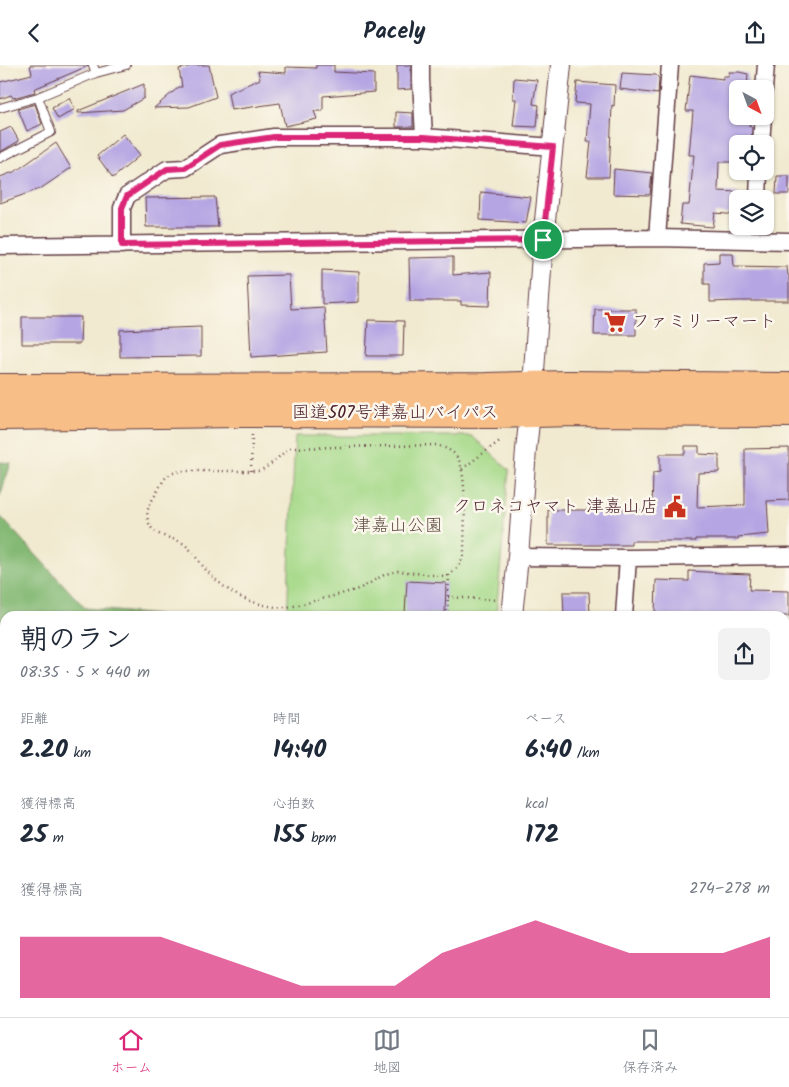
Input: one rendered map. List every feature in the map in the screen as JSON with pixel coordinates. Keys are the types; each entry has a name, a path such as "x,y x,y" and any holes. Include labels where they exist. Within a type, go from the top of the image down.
{"highway":[{"name":"国道507号津嘉山バイパス","path":"0,416 240,413 492,414 532,399 789,387"},
{"name":"国道507号津嘉山バイパス","path":"0,388 532,399 789,413"}],"street":[{"path":"421,65 424,137"},
{"path":"507,608 518,557 532,399 543,240 561,65"},
{"path":"657,238 670,65"},
{"path":"765,80 766,65"},
{"path":"122,245 122,208 127,196 167,169 185,168 220,145 274,137 424,137 553,147"},
{"path":"0,246 543,240 729,234"},
{"path":"764,235 789,241"},
{"path":"518,557 789,556"},
{"path":"624,611 628,558"}],"lane":[{"path":"94,65 96,73"},
{"path":"0,108 38,97 96,73 126,65"},
{"path":"0,158 51,132 38,97"}],"path":[{"path":"251,471 252,429"},
{"path":"462,469 502,440"},
{"path":"437,445 448,449 457,457 462,469 464,482 464,553 461,563 449,575 392,572 382,575 367,586 293,606 277,607 242,597 226,589 184,545 175,539 163,537 153,529 148,521 147,509 165,477 173,472 251,471 259,471 268,467 283,452 290,448 437,445"},
{"path":"447,611 449,575"},
{"path":"448,597 507,608"}],"green space":[{"name":"津嘉山公園","path":"295,436 472,436 509,470 496,611 287,611"},
{"path":"0,462 11,463 0,496"},
{"path":"0,516 85,608 116,611 0,611"}],"building":[{"path":"30,65 88,66 34,89 35,92 13,98 11,95 0,99 0,82 32,74"},
{"path":"195,65 209,65 216,97 189,107 154,108 179,87 182,87 179,69"},
{"path":"316,65 334,65 334,72 374,74 374,92 323,96 323,111 314,111 317,119 285,126 280,103 231,110 228,93 260,79 258,71 286,73 286,67 316,68"},
{"path":"397,65 411,65 411,89 397,90"},
{"path":"729,72 748,74 748,80 729,80 729,125 749,125 752,127 752,135 729,135 729,162 719,162 718,191 729,192 729,214 715,213 713,227 680,224 682,205 689,205 694,155 689,155 693,111 686,111 690,75 723,79 723,76 729,76"},
{"path":"622,73 656,75 659,78 658,94 620,89"},
{"path":"514,78 537,80 533,104 539,105 537,127 513,126 516,99 513,99"},
{"path":"577,82 615,85 614,106 612,105 609,177 587,177 591,142 587,142 590,104 575,103"},
{"path":"144,84 144,98 123,110 78,113 78,111"},
{"path":"69,98 75,109 58,119 52,108"},
{"path":"35,104 42,124 27,131 18,109"},
{"path":"396,112 413,113 413,127 396,127"},
{"path":"11,127 19,141 0,152 0,132"},
{"path":"123,134 140,155 113,178 97,156"},
{"path":"56,143 71,168 40,189 0,203 0,177 16,171"},
{"path":"614,169 652,173 650,195 613,194"},
{"path":"777,176 789,176 789,194 776,194"},
{"path":"481,192 531,197 526,223 480,220"},
{"path":"215,197 218,227 146,227 145,198"},
{"path":"719,253 733,253 734,266 787,267 789,275 789,301 710,302 710,284 704,284 704,263 719,262"},
{"path":"453,257 453,275 491,272 490,306 461,305 461,301 410,301 409,258"},
{"path":"322,270 359,272 359,302 322,304"},
{"path":"289,275 291,309 324,307 327,352 251,357 247,276"},
{"name":"ファミリーマート","path":"595,309 636,309 636,335 594,335"},
{"path":"22,317 81,317 80,344 22,344"},
{"path":"368,320 404,321 403,356 366,356"},
{"path":"201,327 201,356 120,357 120,330"},
{"path":"685,446 699,446 699,454 719,455 719,472 698,473 697,507 745,505 745,449 789,448 789,500 767,501 769,534 738,537 738,539 631,541 631,545 548,545 548,510 652,510 653,473 660,472 660,454 685,454"},
{"path":"689,571 750,574 749,590 789,591 789,611 655,611 656,580 689,581"},
{"path":"407,581 446,583 445,611 405,611"},
{"path":"563,592 589,592 590,611 564,611"}],"place":[{"name":"ファミリーマート","path":"615,322"},
{"name":"クロネコヤマト 津嘉山店","path":"675,507"}],"route":[{"path":"274,137 424,137 553,147 543,240 122,245 122,208 127,196 167,169 185,168 220,145 274,137"}]}
